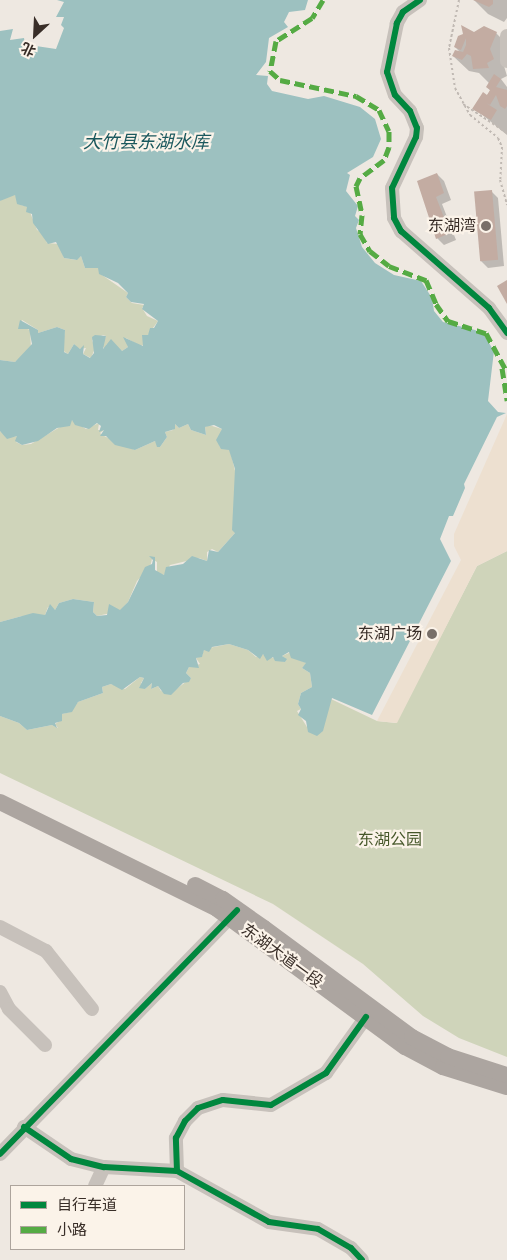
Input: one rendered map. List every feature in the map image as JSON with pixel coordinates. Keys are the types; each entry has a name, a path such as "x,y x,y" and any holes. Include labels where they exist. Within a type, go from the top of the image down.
{"main road":[{"name":"东湖大道一段","path":"0,790 164,869 412,1037 448,1056 507,1075"},
{"name":"东湖大道一段","path":"0,802 233,914 406,1047 443,1067 507,1087"}],"street":[{"path":"420,0 403,12 398,23 387,72 395,95 410,111 417,128 416,137 392,188 394,218 401,231 489,308 507,333"},
{"path":"507,36 507,61"},
{"path":"0,1154 24,1127 233,914"},
{"path":"0,927 46,951 92,1009"},
{"path":"0,992 9,1009 45,1044"},
{"path":"177,1171 176,1138 185,1121 198,1108 223,1100 271,1105 326,1073 366,1017"},
{"path":"24,1127 71,1159 104,1167 177,1171 269,1222 327,1233 350,1248 362,1260"},
{"path":"95,1185 104,1167"}],"path":[{"path":"459,0 450,48 460,102 470,115 498,138 502,147 500,180 507,204"},
{"path":"460,102 507,133"}],"green space":[{"path":"8,195 15,195 21,205 28,207 37,230 43,233 47,243 59,244 64,258 76,260 81,256 85,268 99,268 102,275 128,293 126,297 132,303 144,305 142,308 147,316 158,321 148,335 144,335 144,345 140,346 126,338 128,347 122,351 107,344 105,349 102,346 106,336 103,335 92,340 95,348 91,358 83,354 86,348 78,349 74,344 68,354 62,350 65,330 57,327 38,333 38,330 22,320 20,326 30,330 31,348 15,362 0,360 0,201"},
{"path":"72,420 86,429 99,423 98,430 104,430 100,433 104,436 135,450 155,441 160,447 167,437 165,432 173,430 175,424 179,428 188,424 191,430 206,435 205,427 209,425 222,429 219,446 230,450 237,479 235,533 218,552 212,549 207,552 207,561 199,558 170,565 164,575 157,573 157,562 152,559 150,567 137,581 128,602 120,611 97,616 93,612 94,602 73,599 59,603 55,610 48,607 45,615 22,616 0,622 0,431 9,437 18,436 16,442 22,445 31,444"},
{"name":"东湖公园","path":"507,551 507,1057 459,1038 423,1016 363,964 273,904 0,773 0,716 19,723 27,730 52,725 58,728 55,724 60,721 62,714 70,712 78,702 103,693 102,687 111,684 125,689 140,677 144,678 141,683 145,689 152,683 151,689 158,686 161,691 171,693 191,678 186,673 189,667 200,664 196,658 202,656 204,649 229,644 248,650 256,657 262,654 285,662 286,659 282,656 291,652 291,657 307,663 302,668 310,673 312,687 301,693 298,704 301,709 297,711 307,727 322,726 331,699 377,721 396,723 477,566"}],"shaded area":[{"name":"东湖广场","path":"507,414 507,551 477,566 397,723 377,721 461,560 454,546 454,534"}],"water":[{"name":"大竹县东湖水库","path":"57,0 308,0 305,10 289,12 284,22 288,27 269,38 266,62 256,75 268,76 267,84 272,91 308,99 324,96 360,107 375,119 381,139 373,157 347,173 350,175 346,191 358,206 355,216 359,220 356,228 362,247 375,263 394,275 421,281 432,298 434,311 443,322 475,330 484,335 494,351 488,401 498,412 506,413 497,417 464,484 465,488 453,516 449,516 440,539 451,561 372,715 332,698 323,731 317,736 308,732 306,721 298,715 301,709 298,704 301,693 312,687 310,673 302,668 306,663 291,658 289,652 282,656 287,659 285,662 275,661 273,657 267,661 263,654 260,659 248,650 229,644 212,647 209,652 204,650 202,657 196,658 199,668 189,667 186,673 191,678 189,682 183,683 171,695 164,694 158,686 151,689 152,683 145,689 139,688 144,678 140,677 122,690 111,684 102,687 103,693 78,702 72,712 62,714 62,721 55,723 57,728 52,725 27,730 19,723 0,716 0,622 33,613 45,615 50,604 55,610 59,603 73,599 94,602 93,612 97,616 107,615 109,604 120,610 128,602 145,567 152,564 153,560 149,556 155,557 155,570 164,575 166,567 183,564 192,556 207,561 209,550 218,552 235,533 232,530 235,469 229,450 221,449 216,440 222,429 214,425 205,427 206,435 191,430 188,424 179,428 175,424 175,429 165,432 167,437 160,447 157,447 155,441 135,450 115,445 106,436 100,436 104,430 99,432 101,426 97,423 89,429 75,425 72,420 70,426 57,428 38,441 22,445 15,441 17,436 7,439 0,431 0,360 15,362 32,344 29,329 18,329 20,320 38,330 38,333 57,327 65,330 64,352 68,354 74,344 80,349 84,345 83,354 90,358 94,353 92,337 95,335 106,336 103,349 111,339 122,351 128,347 123,337 143,346 142,335 148,335 150,328 154,328 158,321 142,309 144,304 131,302 126,297 128,293 118,283 99,274 98,268 85,268 81,256 77,260 64,258 56,242 48,244 33,223 32,214 26,212 27,207 17,204 15,195 0,201 0,31 13,29 10,40 24,38 26,51 34,50 36,46 56,49 64,28 61,25 64,17 56,17 64,2"}],"building":[{"path":"473,0 493,0 493,4 489,7"},
{"path":"461,25 474,32 484,26 497,32 490,49 494,59 487,63 489,68 473,69 471,56 467,54 462,60 452,56 455,50 463,52 466,45 466,38 461,50 454,47 458,36 463,34"},
{"path":"494,74 501,79 496,87 507,90 507,106 505,109 500,106 496,95 490,105 486,103 497,110 491,120 472,109 483,92 487,95 490,90 486,87"},
{"name":"东湖湾","path":"437,173 444,193 436,197 450,233 436,239 417,181"},
{"name":"东湖湾","path":"492,190 498,260 480,261 474,192"},
{"path":"507,280 507,304 497,286"}],"marked path":[{"path":"323,0 312,18 276,41 270,71 280,80 356,96 379,110 389,131 389,147 384,160 360,178 356,186 362,215 360,234 370,251 389,266 426,280 436,304 448,321 486,333 507,372"},
{"path":"502,368 507,401"}],"cycle path":[{"path":"420,0 403,12 397,23 387,72 395,95 410,111 417,128 416,137 392,188 394,218 401,231 489,308 507,333"},
{"path":"0,1154 237,910"},
{"path":"177,1171 176,1138 185,1121 198,1108 223,1100 271,1105 326,1073 366,1017"},
{"path":"24,1127 71,1159 104,1167 177,1171 269,1222 318,1229 351,1248 362,1260"}],"place":[{"name":"东湖湾","path":"486,226"},
{"name":"东湖广场","path":"432,634"}]}
